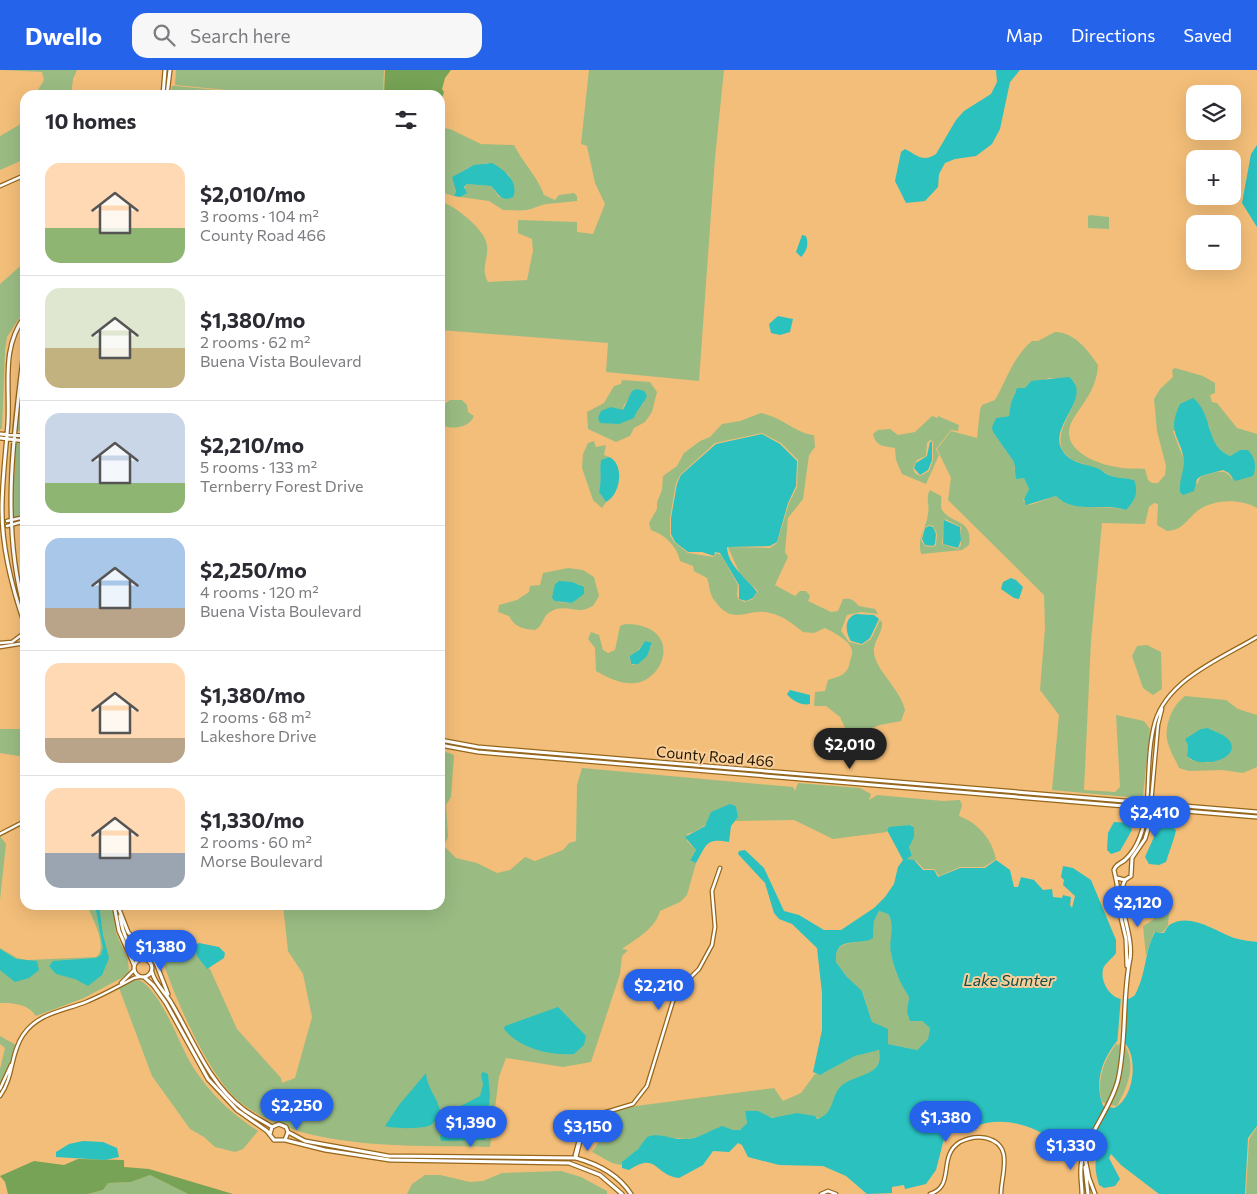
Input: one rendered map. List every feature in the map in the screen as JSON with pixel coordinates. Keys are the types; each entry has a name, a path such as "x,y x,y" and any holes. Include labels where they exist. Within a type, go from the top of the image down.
{"main road":[{"path":"164,90 166,70"},
{"path":"168,90 170,70"},
{"path":"20,324 14,333 9,349 9,437 3,521 8,569 20,609"},
{"path":"9,437 20,372"},
{"path":"0,434 20,440"},
{"path":"0,438 20,436"},
{"path":"3,526 20,596"},
{"name":"County Road 466","path":"445,741 478,747 1053,794 1257,817"},
{"name":"County Road 466","path":"445,746 478,752 913,789 1257,812"},
{"path":"1082,1194 1080,1173 1084,1153 1117,1083 1121,1051 1127,971 1126,939 1118,905 1114,870 1125,859 1141,836 1149,805"},
{"path":"1127,971 1131,946 1122,898 1125,880 1132,874 1130,866 1132,858 1146,834 1149,805"},
{"path":"1120,862 1130,866"},
{"path":"1116,877 1125,880"},
{"path":"115,910 119,931 134,965 134,970 139,977 144,978 153,985 166,1003 208,1080 237,1110 270,1134 274,1140 285,1140 325,1150 390,1160 559,1162 575,1164 600,1175 622,1194"},
{"path":"120,910 124,932 132,948 137,955 150,962 154,980 170,1000"},
{"path":"120,910 128,932 156,963 170,1000 200,1057 222,1090 243,1110 272,1127 283,1125 288,1132 308,1142 388,1156 576,1158 602,1168 614,1176 631,1194"},
{"path":"134,965 140,960 145,959"},
{"path":"144,978 152,972"},
{"path":"270,1134 272,1127"},
{"path":"285,1140 288,1132"},
{"path":"1084,1153 1088,1194"},
{"path":"575,1164 576,1158"},
{"path":"1085,1160 1095,1194"}],"street":[{"path":"0,186 20,177"},
{"path":"3,521 20,518"},
{"path":"3,526 20,522"},
{"path":"20,636 16,640 2,643 2,648 20,644"},
{"path":"1149,805 1158,725 1163,707 1185,680 1257,637"},
{"path":"1053,794 1053,799"},
{"path":"0,834 20,823"},
{"path":"576,1158 575,1154 580,1138 587,1126 595,1118 608,1111 633,1104 647,1086 673,1001 681,987 699,969 712,945 715,927 712,891 720,868"},
{"path":"118,986 134,970"},
{"path":"0,1096 9,1080 19,1041 36,1022 49,1014 91,1000 139,977"},
{"path":"0,1088 12,1064"},
{"path":"930,1194 939,1190 946,1180 945,1166 952,1150 960,1142 977,1137 994,1141 1003,1150 1006,1164 1001,1194"},
{"path":"821,1194 828,1190 836,1194"}],"green space":[{"path":"2,70 77,70 73,79 72,90 38,90 44,80 42,72"},
{"path":"176,70 384,70 383,90 228,90 175,85"},
{"path":"385,70 451,70 445,78 443,90 384,90"},
{"path":"589,70 724,70 715,158 699,381 606,372 608,343 445,330 445,203 468,218 485,239 487,250 485,272 488,282 527,280 533,251 532,239 518,233 518,220 577,222 577,232 593,234 605,204 595,183 587,146 581,144"},
{"path":"172,86 175,86 216,90 172,90"},
{"path":"20,123 20,161 0,170 0,136"},
{"path":"445,128 481,144 514,145 538,182 544,195 555,200 559,195 574,193 577,196 577,201 546,204 527,210 503,210 489,201 460,197 467,184 491,186 499,197 515,190 509,175 487,163 468,168 452,177 456,193 454,196 445,193"},
{"path":"1088,216 1109,217 1109,229 1088,228"},
{"path":"20,266 20,317 7,337 5,350 2,429 0,429 0,284"},
{"path":"1055,332 1068,335 1085,348 1098,365 1096,380 1075,416 1070,427 1069,437 1073,446 1090,459 1112,466 1145,469 1148,480 1152,483 1158,483 1165,475 1166,466 1157,431 1154,399 1160,389 1173,377 1172,370 1175,368 1203,376 1215,383 1215,393 1210,395 1212,402 1217,403 1237,428 1257,434 1257,508 1234,501 1209,504 1196,512 1180,527 1167,531 1157,525 1158,504 1154,503 1149,507 1145,524 1102,523 1091,641 1084,790 1115,792 1120,787 1116,715 1144,721 1150,729 1143,796 1128,797 1052,790 1059,715 1040,690 1045,628 1044,595 948,500 951,478 937,449 951,431 977,438 982,405 995,400 1025,347 1032,341 1038,341","holes":["1049,378 1074,381 1076,390 1075,399 1062,431 1062,450 1072,460 1101,470 1110,476 1134,480 1126,510 1071,505 1056,496 1030,505 1023,501 1029,489 1024,478 1014,469 1014,462 993,432 996,418 1009,416 1015,391 1025,388 1031,381 1039,382","1209,425 1211,435 1222,451 1230,456 1240,450 1232,479 1226,473 1218,472 1201,476 1197,484 1186,465 1173,431"]},
{"path":"622,380 650,382 657,392 652,412 645,422 634,428 630,436 616,442 588,429 587,412 604,403 614,386 621,384","holes":["630,397 644,403 637,409 623,410"]},
{"path":"20,398 20,431 17,431"},
{"path":"450,400 462,400 467,405 468,412 474,416 472,420 456,428 445,426 445,404"},
{"path":"761,413 776,418 802,432 814,435 815,447 809,455 803,499 788,518 785,552 788,557 775,585 795,596 800,591 806,591 810,596 808,601 831,612 838,611 843,599 852,600 859,606 875,609 878,614 861,612 847,615 841,631 849,642 862,645 871,639 880,620 882,622 874,648 875,659 902,702 905,710 901,721 880,725 855,734 846,730 840,717 826,706 814,706 815,692 825,691 828,680 843,674 847,669 852,656 852,650 847,642 825,628 814,633 803,632 784,618 770,613 754,612 734,615 728,613 712,597 707,578 694,571 693,566 680,561 670,542 651,530 649,523 657,509 657,502 662,490 663,476 677,466 684,453 700,441 710,437 722,424 740,421","holes":["762,433 781,443 798,460 797,487 789,503 777,543 770,548 728,547 740,574 758,591 753,599 745,602 738,599 738,585 721,555 716,553 714,557 688,553 674,542 670,535 670,518 676,483 681,474 715,443"]},
{"path":"932,416 938,418 938,416 959,425 958,431 951,430 936,449 939,455 926,484 902,474 896,460 895,448 878,444 873,434 878,430 890,429 898,435 915,432","holes":["930,440 933,442 933,460 929,471 920,476 915,473 913,468 917,460 926,456 927,443"]},
{"path":"594,441 596,447 606,445 604,455 609,457 601,460 599,492 606,502 602,508 593,500 582,468 583,454 588,443"},
{"path":"20,442 20,517 12,519 16,443"},
{"path":"930,490 941,496 942,510 946,515 961,523 968,530 969,545 962,550 921,554 920,542 924,529 921,540 925,546 933,547 936,545 937,534 933,526 929,525 924,528 927,520","holes":["945,519 961,527 961,545 958,549 942,544"]},
{"path":"568,568 583,570 594,577 599,596 593,606 584,610 561,608 554,610 547,614 540,626 535,630 519,627 509,616 498,612 499,605 517,600 529,592 530,586 540,585 543,573","holes":["557,582 578,584 582,587 580,596 572,603 558,602 555,584"]},
{"path":"625,624 643,626 655,633 662,641 664,652 661,662 655,672 647,679 636,683 625,683 596,671 595,648 588,639 591,632 599,635 603,650 608,653 615,650 620,626","holes":["645,641 652,646 633,665 631,664 630,662"]},
{"path":"1147,645 1161,652 1162,689 1153,695 1143,688 1132,656 1137,646"},
{"path":"1185,696 1226,700 1238,709 1257,715 1257,767 1243,773 1222,770 1189,771 1179,768 1167,740 1167,726 1172,712","holes":["1208,728 1220,734 1209,763 1191,760 1187,756 1188,745"]},
{"path":"0,729 20,729 20,756 0,753"},
{"path":"445,752 454,755 451,797 446,805 448,837 445,844"},
{"path":"582,768 793,787 795,791 798,783 860,788 871,794 869,800 877,795 943,801 960,800 962,805 959,816 978,827 988,838 996,859 984,867 960,867 939,876 934,869 924,869 916,861 907,859 912,854 909,847 914,827 912,825 888,828 887,832 833,839 794,820 735,821 738,817 736,806 730,804 699,829 687,834 687,841 696,850 690,859 696,863 687,895 680,902 660,911 650,928 622,949 628,950 622,956 620,974 591,1062 563,1067 506,1058 499,1077 490,1147 395,1145 327,1138 296,1130 266,1119 241,1103 229,1091 205,1057 184,1015 162,959 181,945 195,948 205,967 210,969 237,1029 281,1078 282,1083 295,1078 312,1017 303,974 288,951 284,910 445,910 445,847 456,858 477,863 497,873 510,870 525,857 535,861 563,850 569,843 576,841 577,785"},
{"path":"0,836 6,844 0,900"},
{"path":"1167,897 1170,900 1168,925 1163,932 1154,932 1146,956 1143,926 1153,920"},
{"path":"89,910 113,910 116,933 128,960 129,974 84,998 36,1016 25,1007 0,1003 0,948 17,958 27,960 96,957 100,952 101,946"},
{"path":"879,911 888,914 892,922 891,954 896,973 909,997 908,1007 911,1021 922,1021 930,1028 928,1039 917,1050 888,1044 886,1030 872,1022 863,993 847,977 836,962 836,954 843,945 873,938 874,921"},
{"path":"140,980 149,987 156,997 170,1020 187,1057 214,1095 239,1118 258,1131 243,1149 235,1152 215,1147 204,1137 190,1129 152,1076 119,988 131,981"},
{"path":"0,1036 16,1045 7,1073 0,1086 0,1069 5,1048 0,1044"},
{"path":"1117,1043 1121,1043 1118,1067 1107,1104 1102,1102 1100,1094 1102,1070 1108,1056"},
{"path":"1124,1044 1130,1060 1130,1075 1125,1091 1117,1106 1109,1105 1118,1083"},
{"path":"876,1050 880,1051 876,1067 866,1075 853,1080 839,1089 827,1115 823,1118 815,1118 803,1114 773,1117 745,1111 747,1123 742,1129 735,1131 719,1127 702,1136 686,1139 651,1136 621,1165 612,1163 592,1152 609,1127 613,1112 636,1106 774,1088 783,1101 801,1093 815,1074 824,1073 855,1056"},
{"path":"1257,1127 1257,1194 1246,1194 1249,1139"},
{"path":"78,1159 124,1160 124,1167 149,1169 233,1194 188,1194 150,1175 131,1182 108,1183 103,1190 88,1194 8,1194 5,1182 0,1176 34,1161 64,1165"},
{"path":"561,1171 581,1177 607,1191 607,1194 407,1194 412,1184 425,1175 440,1175 470,1182 483,1181 502,1173"},
{"path":"150,1175 188,1194 88,1194 103,1190 108,1183 131,1182"}],"water":[{"path":"996,70 1020,70 1010,82 1000,129 992,144 976,156 955,159 945,163 939,174 938,187 925,201 906,203 895,181 901,152 905,149 924,158 936,154 956,120 964,111 991,94 997,82"},
{"path":"1257,145 1257,227 1242,203 1251,154"},
{"path":"492,163 505,172 512,181 515,191 513,197 509,199 503,198 491,186 467,184 464,187 467,193 460,197 454,196 456,192 452,177 474,165"},
{"path":"802,235 806,236 807,245 801,257 796,252"},
{"path":"778,316 793,319 790,332 780,335 771,333 769,324"},
{"path":"1069,377 1076,385 1076,395 1063,425 1060,445 1066,455 1078,463 1097,468 1110,476 1134,480 1135,496 1126,510 1108,507 1080,507 1063,502 1056,496 1026,505 1024,499 1029,489 1024,478 1016,479 1014,462 993,432 992,427 996,418 1009,416 1011,403 1017,388 1025,388 1031,381"},
{"path":"637,389 644,391 647,396 634,418 619,424 600,423 598,418 601,411 611,407 623,410 632,391"},
{"path":"1193,398 1204,412 1216,445 1222,451 1230,456 1240,450 1248,450 1254,459 1253,476 1235,481 1229,473 1223,470 1201,476 1197,479 1194,491 1183,495 1180,492 1184,461 1174,429 1174,422 1180,404"},
{"path":"762,434 780,444 797,461 796,486 788,503 777,542 770,546 727,547 734,566 757,592 753,598 746,601 739,599 739,585 720,553 715,552 714,556 702,552 688,552 675,542 671,534 671,518 677,484 681,475 716,444"},
{"path":"930,442 932,442 932,460 928,470 920,475 914,468 916,463 927,456"},
{"path":"609,457 617,465 619,478 615,492 606,502 599,492 600,464 601,460"},
{"path":"944,520 960,527 961,540 958,548 943,544"},
{"path":"933,527 936,534 933,546 925,545 922,539 925,528"},
{"path":"1011,578 1023,587 1019,599 1014,598 1001,589 1003,582"},
{"path":"559,581 572,582 584,587 584,594 572,603 555,601 552,598 555,584"},
{"path":"856,614 874,615 879,619 870,638 862,644 851,641 848,634 847,626 849,619"},
{"path":"645,641 652,643 647,656 638,664 631,664 630,656 639,650"},
{"path":"790,690 810,695 810,704 801,704 792,699 787,694"},
{"path":"1208,728 1229,740 1232,747 1230,752 1225,757 1210,762 1193,760 1187,756 1188,745 1185,739 1201,729"},
{"path":"730,804 736,806 738,817 731,826 729,842 711,842 705,847 696,863 690,860 696,850 685,837 705,826 711,812"},
{"path":"1114,822 1129,823 1132,830 1120,851 1111,854 1107,850 1108,833"},
{"name":"Lake Sumter","path":"910,825 914,827 914,837 909,847 912,855 907,859 914,860 923,870 934,870 938,877 960,868 985,868 996,860 1010,870 1014,887 1018,887 1021,877 1034,880 1043,890 1052,889 1053,897 1062,898 1063,895 1071,897 1070,905 1072,908 1075,896 1063,885 1064,880 1061,877 1063,866 1073,868 1091,880 1116,940 1116,953 1104,967 1103,976 1107,989 1117,998 1129,999 1135,995 1142,978 1149,947 1155,932 1164,933 1171,924 1179,921 1195,922 1234,938 1257,942 1257,1126 1248,1138 1245,1194 1159,1194 1121,1165 1111,1154 1109,1158 1120,1179 1115,1186 1104,1188 1099,1185 1096,1175 1096,1160 1104,1147 1095,1135 1085,1134 1070,1144 1062,1146 1037,1131 1010,1122 991,1122 974,1127 959,1121 947,1127 936,1170 926,1184 905,1189 904,1185 892,1187 892,1193 867,1194 846,1176 823,1166 779,1165 748,1157 742,1145 738,1143 729,1152 713,1151 703,1165 679,1178 665,1173 651,1163 638,1165 629,1170 622,1168 622,1162 638,1149 647,1137 656,1135 688,1139 698,1137 722,1126 733,1130 740,1130 747,1123 745,1111 758,1111 772,1118 797,1113 815,1116 817,1119 823,1117 830,1109 835,1095 841,1086 868,1073 877,1065 879,1050 855,1056 820,1075 813,1072 822,1030 822,993 817,948 792,924 779,919 774,913 765,883 738,854 739,851 745,850 764,868 784,911 799,915 824,930 841,930 874,908 894,884 898,867 903,860 887,830 889,827","holes":["879,911 888,914 890,919 892,928 891,953 898,976 909,997 907,1012 910,1021 922,1021 930,1028 928,1039 917,1050 888,1044 888,1029 872,1022 862,991 847,977 836,962 836,953 843,944 873,938 874,921","1117,1041 1124,1042 1129,1049 1133,1067 1130,1087 1126,1096 1114,1108 1103,1106 1099,1088 1104,1063"]},
{"path":"1162,825 1171,826 1176,830 1166,862 1159,865 1149,864 1145,857 1158,828"},
{"path":"96,910 100,910 109,958 102,975 88,986 75,979 56,974 49,966 53,961 96,958 101,955 103,948"},
{"path":"199,943 219,947 225,953 224,958 207,969 197,956 195,945"},
{"path":"0,949 16,959 37,961 39,970 29,978 15,982 0,970"},
{"path":"558,1007 586,1036 584,1045 574,1054 555,1054 526,1046 510,1036 504,1029 505,1026"},
{"path":"483,1072 488,1074 490,1096 485,1140 441,1141 440,1137 455,1109 480,1096 483,1085 481,1074"},
{"path":"426,1073 428,1084 440,1111 434,1122 431,1125 415,1128 385,1126 399,1105"},
{"path":"83,1141 103,1142 117,1148 119,1157 105,1160 56,1157 56,1152 69,1144"}],"pier":[{"path":"1121,996 1127,997 1124,1045 1120,1043 1117,1046"}]}
